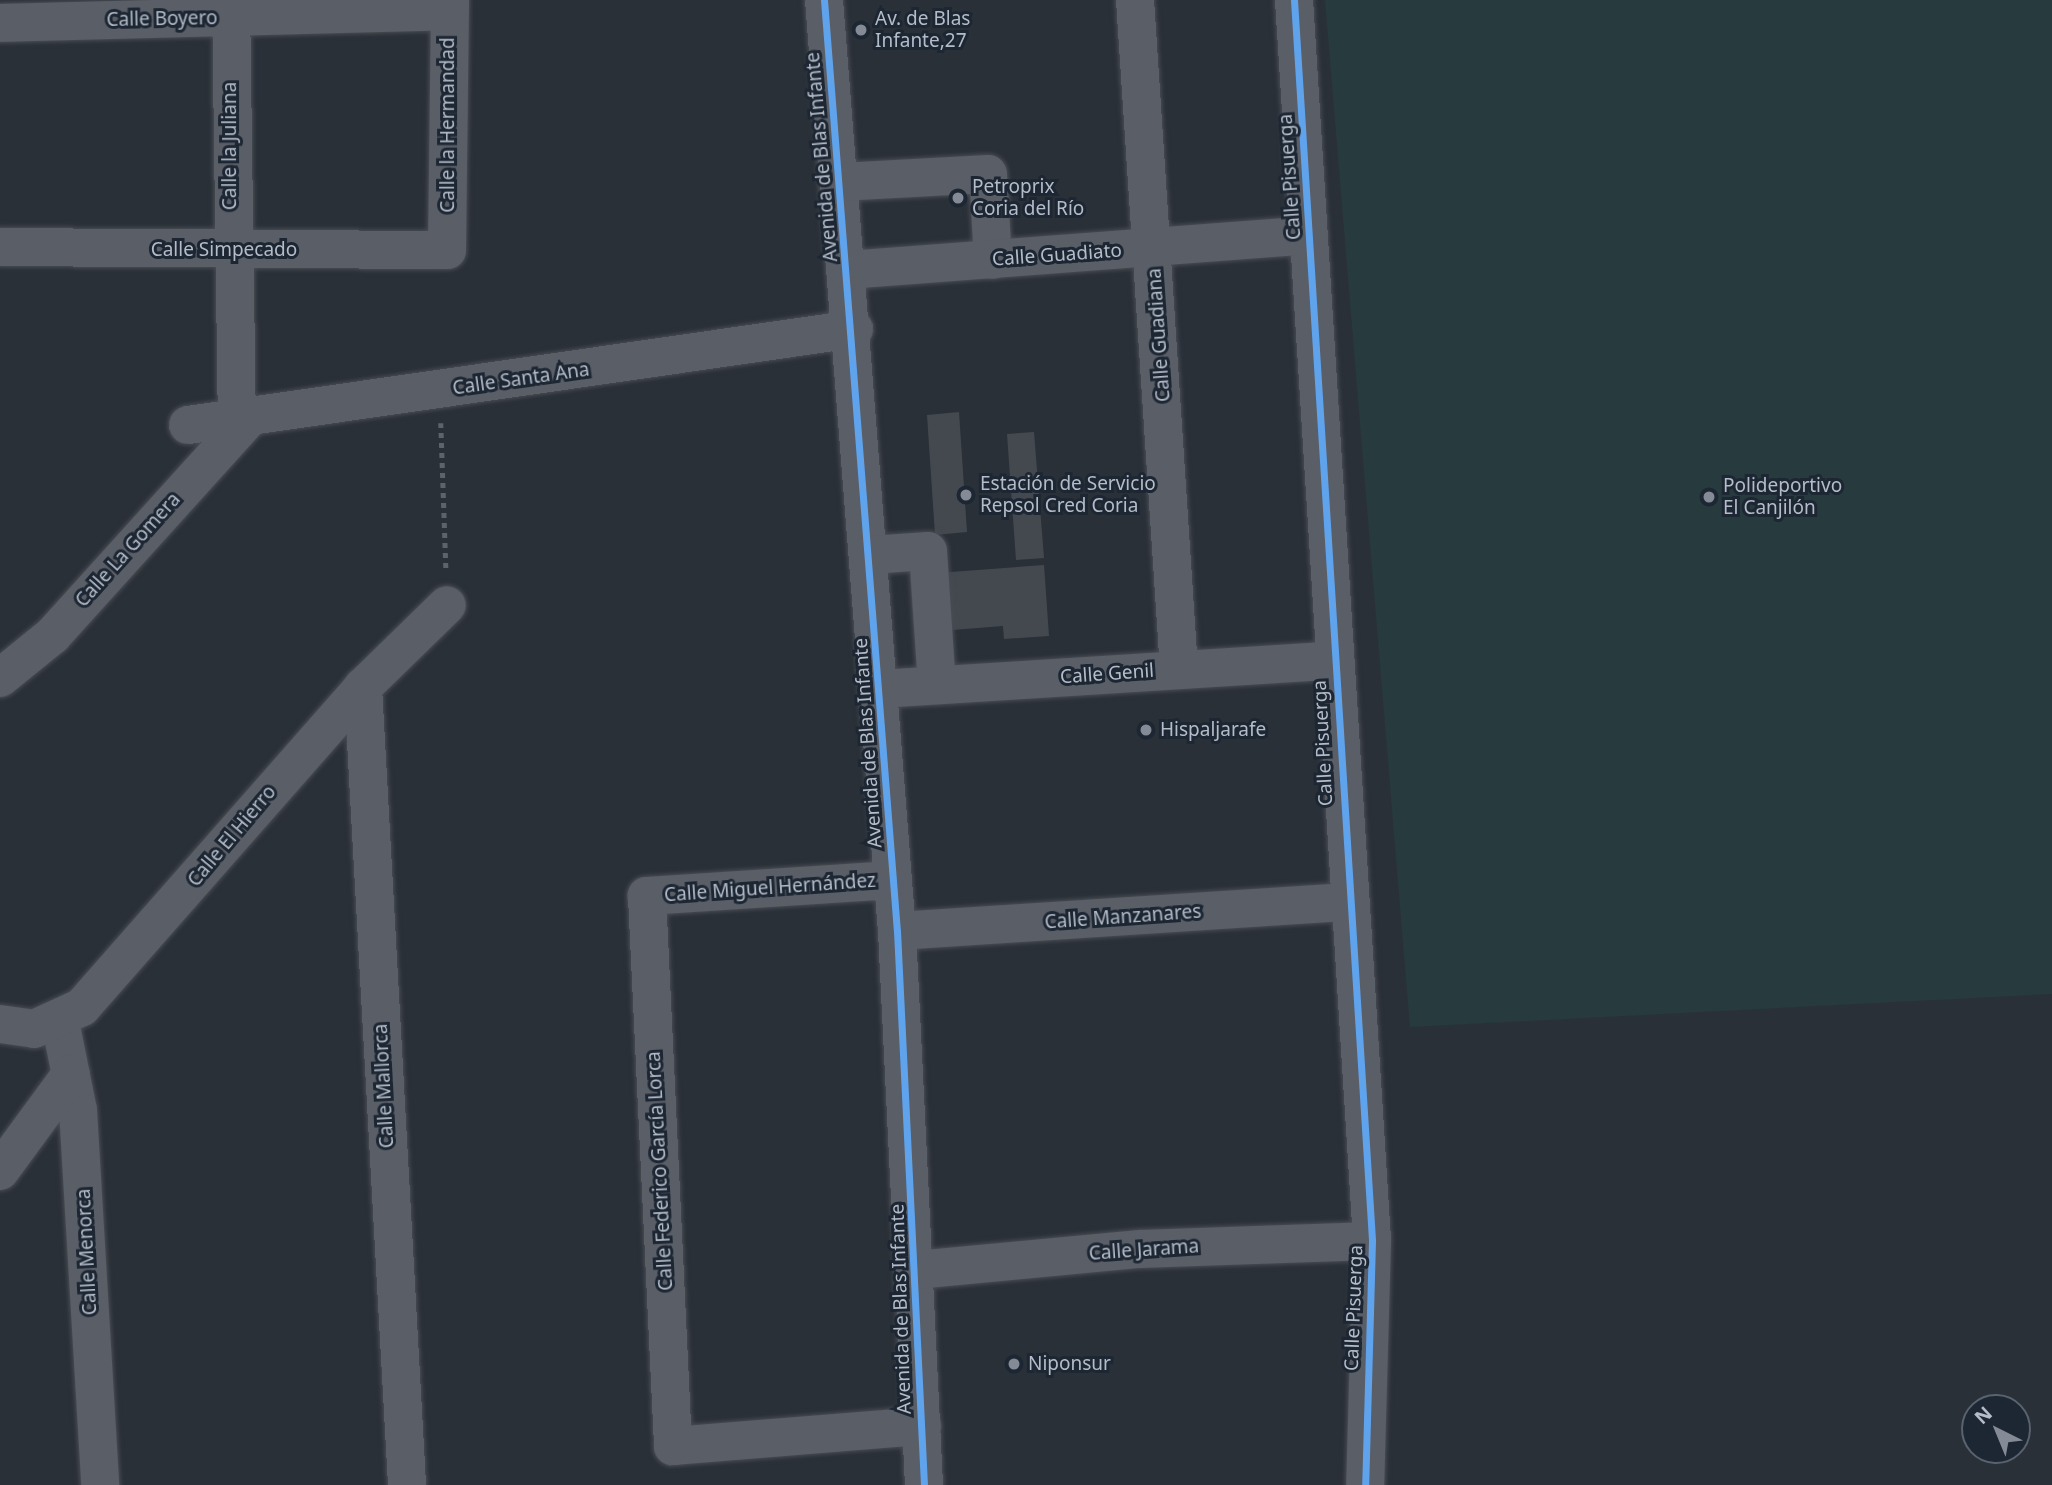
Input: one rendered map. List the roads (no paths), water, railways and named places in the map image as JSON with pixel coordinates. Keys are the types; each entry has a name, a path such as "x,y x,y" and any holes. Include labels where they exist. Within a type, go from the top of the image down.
{"street":[{"name":"Avenida de Blas Infante","path":"824,0 854,329 897,932 916,1270 924,1485"},
{"name":"Calle Guadiana","path":"1135,0 1180,670"},
{"name":"Calle Pisuerga","path":"1294,0 1348,902 1372,1241 1365,1485"},
{"name":"Calle Boyero","path":"0,23 231,9 449,6"},
{"name":"Calle la Hermandad","path":"447,250 449,6"},
{"name":"Calle la Juliana","path":"231,9 230,251 244,417"},
{"path":"840,182 988,174 993,260"},
{"name":"Calle Guadiato","path":"847,271 1309,234"},
{"name":"Calle Simpecado","path":"0,247 230,251 447,250"},
{"name":"Calle Santa Ana","path":"188,425 854,329"},
{"name":"Calle La Gomera","path":"0,678 52,635 244,417"},
{"path":"870,555 928,551 937,685"},
{"name":"Calle El Hierro","path":"0,1024 34,1029 60,1021 113,977 363,687 447,605"},
{"name":"Calle Genil","path":"879,689 1334,660"},
{"name":"Calle Mallorca","path":"363,687 407,1485"},
{"name":"Calle Miguel Hernández","path":"647,896 893,880"},
{"name":"Calle Federico García Lorca","path":"647,896 673,1446 922,1426"},
{"name":"Calle Manzanares","path":"897,932 1348,902"},
{"name":"Calle Menorca","path":"60,1021 71,1074 82,1158 100,1485"},
{"path":"0,1171 71,1074"},
{"name":"Calle Jarama","path":"916,1270 1140,1248 1372,1241"}],"place":[{"name":"Av. de Blas Infante,27","path":"861,30"},
{"name":"Petroprix Coria del Río","path":"958,198"},
{"name":"Estación de Servicio Repsol Cred Coria","path":"966,495"},
{"name":"Polideportivo El Canjilón","path":"1709,497"},
{"name":"Hispaljarafe","path":"1146,730"},
{"name":"Niponsur","path":"1014,1364"}]}
